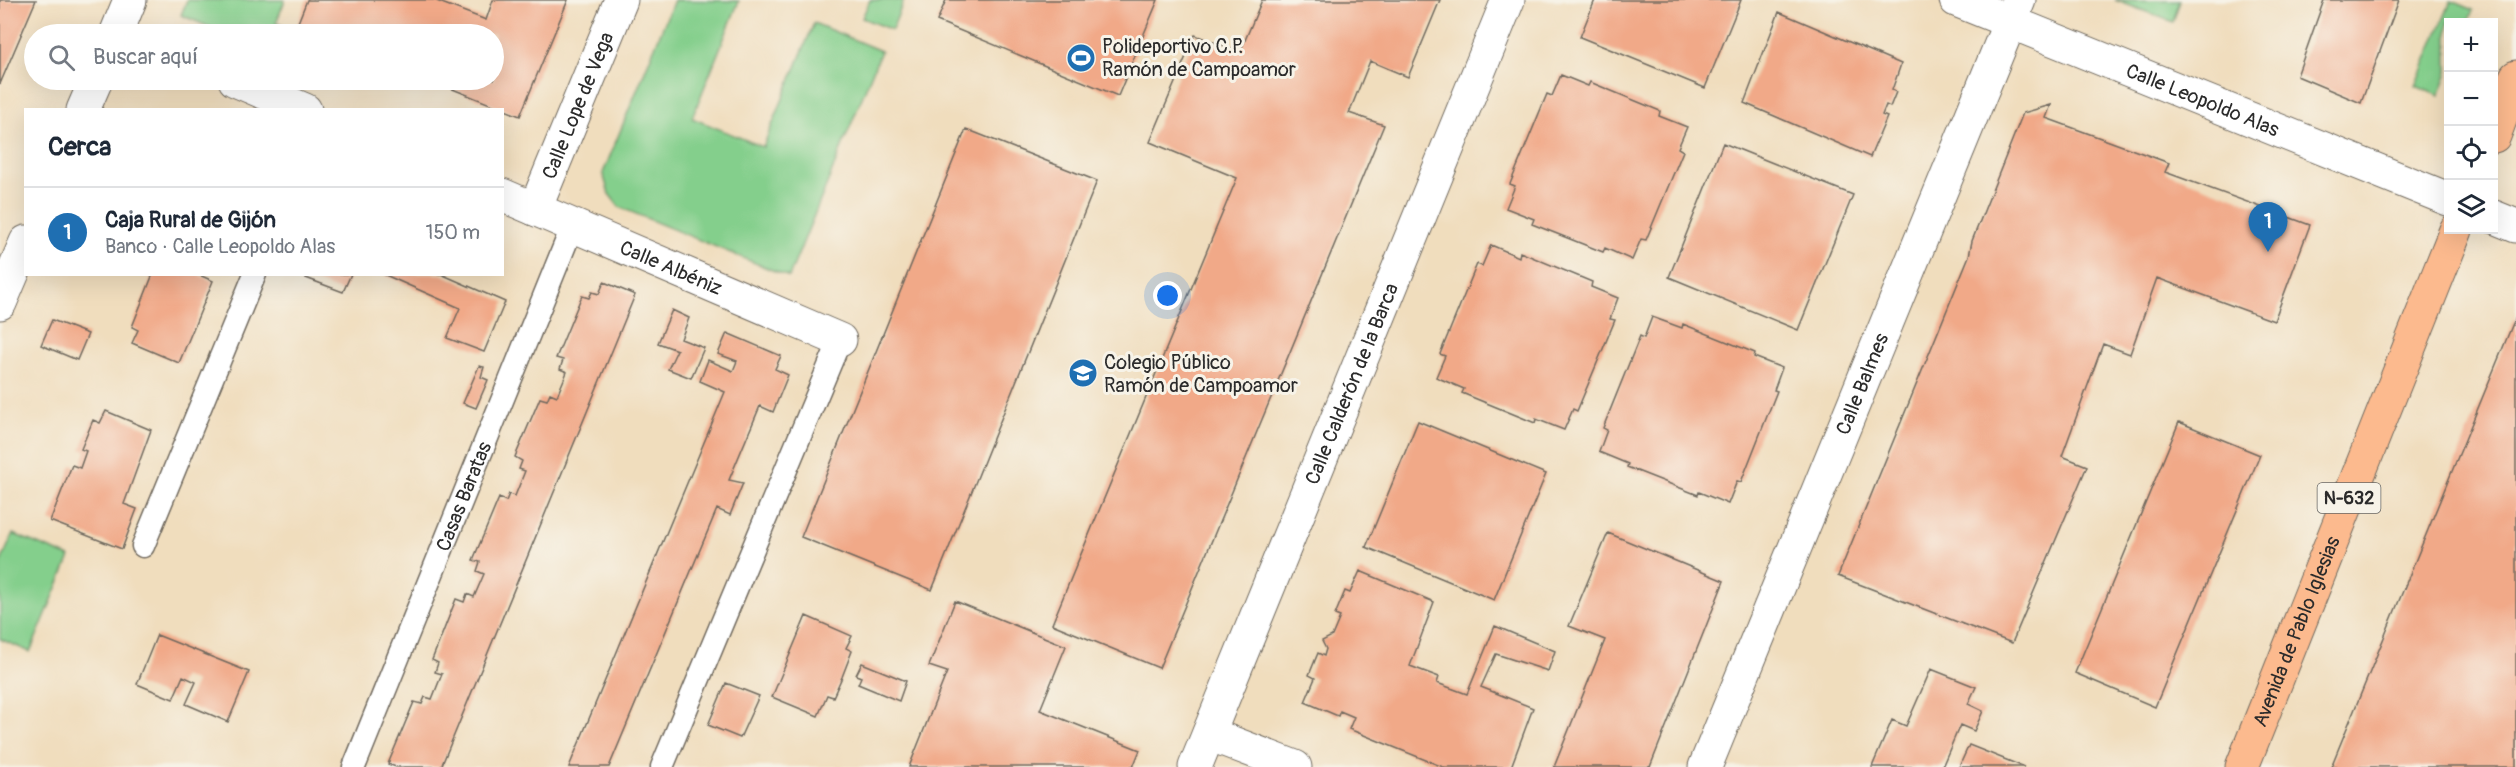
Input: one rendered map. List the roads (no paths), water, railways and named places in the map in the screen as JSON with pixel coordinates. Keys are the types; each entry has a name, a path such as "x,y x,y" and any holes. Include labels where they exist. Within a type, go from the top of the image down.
{"main road":[{"path":"2497,126 2516,77"},
{"name":"Avenida de Pablo Iglesias","path":"2242,767 2454,234"}],"street":[{"name":"Calle Lope de Vega","path":"536,209 621,0"},
{"name":"Calle Calderón de la Barca","path":"1195,767 1508,0"},
{"name":"Calle Leopoldo Alas","path":"1956,0 2014,11 2444,197"},
{"name":"Calle Balmes","path":"1705,767 2014,11"},
{"path":"84,108 92,90"},
{"path":"258,90 300,108"},
{"name":"Calle Albéniz","path":"504,196 840,340"},
{"path":"2498,219 2516,226"},
{"path":"0,233 24,243"},
{"path":"0,303 24,245"},
{"path":"1209,734 1295,767"}],"lane":[{"name":"Casas Baratas","path":"354,767 573,225"},
{"path":"143,546 254,276"},
{"path":"662,767 840,340"}],"place":[{"name":"Polideportivo C.P. Ramón de Campoamor","path":"1081,58"},
{"name":"Caja Rural de Gijón","path":"2268,252"},
{"name":"Colegio Público Ramón de Campoamor","path":"1083,373"}]}
